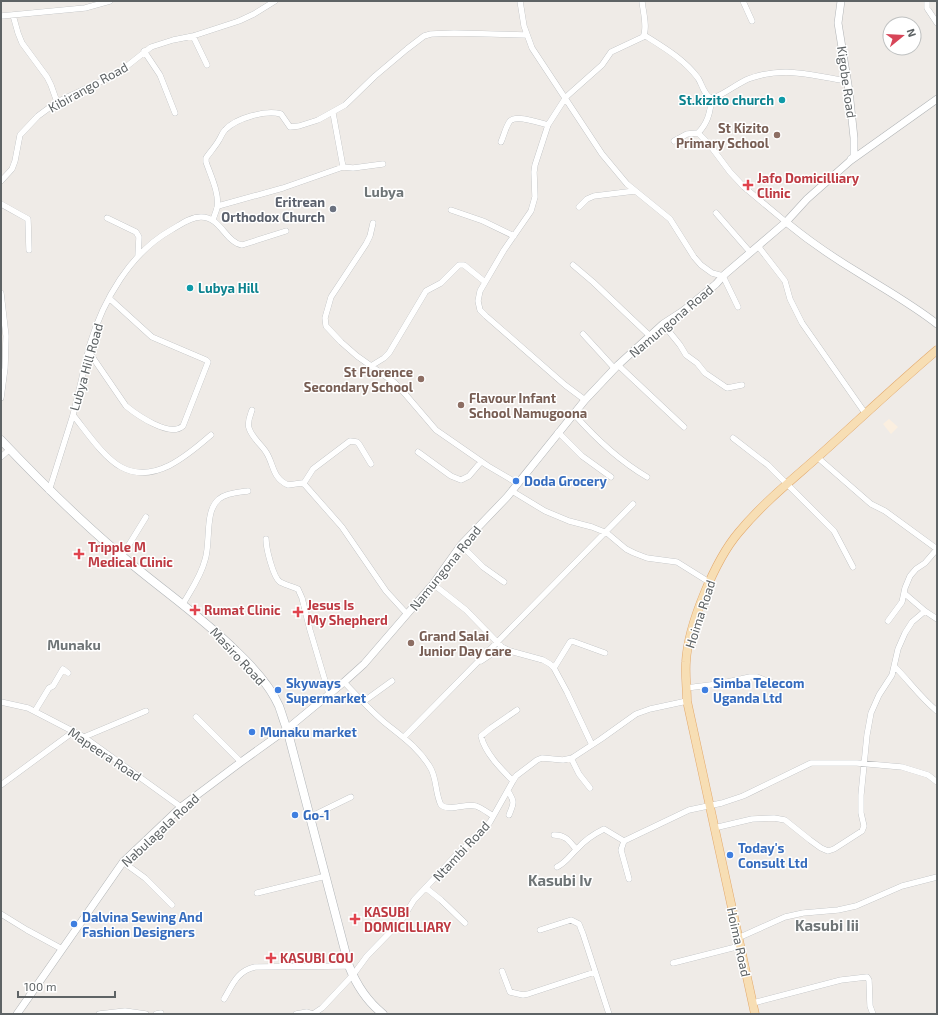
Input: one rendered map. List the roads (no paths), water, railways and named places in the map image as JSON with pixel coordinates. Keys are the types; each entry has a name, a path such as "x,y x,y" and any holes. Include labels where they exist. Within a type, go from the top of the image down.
{"main road":[{"name":"Hoima Road","path":"755,1014 687,701 686,662 688,646 698,611 709,582 721,557 738,533 787,483 937,350"},
{"name":"Masiro Road","path":"1,440 86,526 183,604 226,641 256,671 279,706 287,729 349,966 365,994 383,1014"}],"street":[{"path":"84,1 85,8"},
{"path":"1,16 85,8 110,1"},
{"name":"Kibirango Road","path":"1,181 12,169 20,136 38,116 57,102 116,74 144,51 161,43 193,36 239,21 275,1"},
{"path":"520,1 526,35 539,60 566,98 602,154 627,184 670,219 694,257 701,265 712,273 722,276 738,307"},
{"path":"585,400 559,380 486,316 480,310 478,301 480,291 485,282 531,211 535,197 535,165 548,125 566,98 602,65 611,52 641,39 644,35 642,1"},
{"path":"743,1 752,21"},
{"name":"Kigobe Road","path":"840,1 838,23 848,82 854,138 854,156 850,161"},
{"path":"927,1 927,8 937,24"},
{"path":"13,15 22,43 47,77 57,102"},
{"path":"286,231 242,245 234,242 213,220 218,206 214,186 205,160 227,128 245,118 258,114 279,113 284,116 288,125 293,127 308,124 333,113 345,105 375,76 424,36 431,34 454,33 526,35"},
{"path":"644,35 686,65 697,77 707,95 711,98 711,107 706,122 698,133 687,134 674,141"},
{"path":"193,36 207,65"},
{"path":"144,51 160,75 175,113"},
{"path":"711,98 723,94 748,79 770,74 799,72 848,82"},
{"name":"Namungona Road","path":"287,729 364,664 433,584 461,545 503,502 585,400 617,367 663,324 683,311 716,284 722,276 786,222 807,199 850,161 937,98"},
{"path":"333,113 343,167"},
{"path":"501,142 509,122 512,119 524,119 548,125"},
{"path":"698,133 709,144 730,172 744,187 803,236 908,303 937,324"},
{"path":"218,206 283,188 343,167 353,168 383,164"},
{"path":"579,207 586,199 594,196 635,191"},
{"path":"1,204 28,219 29,250"},
{"path":"451,210 483,221 514,236"},
{"path":"716,213 750,252"},
{"name":"Lubya Hill Road","path":"49,490 73,415 88,352 108,298 125,271 152,242 184,222 201,217 213,220"},
{"path":"106,218 136,232 139,237 138,256"},
{"path":"373,223 370,236 366,244 331,297 325,318 326,326 348,348 395,383 436,430 481,462 517,483"},
{"path":"758,246 785,281 790,299 802,322 865,413"},
{"path":"371,366 389,353 426,291 441,283 459,265 464,265 485,282"},
{"path":"573,265 650,336"},
{"path":"1,293 6,336 5,368 1,398"},
{"path":"88,352 126,406 134,413 148,421 164,427 177,429 183,426 208,362 152,337 108,298"},
{"path":"663,324 686,355 697,362 705,373 714,380 728,388 742,385"},
{"path":"583,334 617,367 684,427"},
{"path":"252,410 248,423 251,434 267,453 271,466 278,478 288,485 304,483"},
{"path":"574,414 608,450 631,468 647,477"},
{"path":"73,415 106,455 120,467 136,473 158,470 173,463 188,454 211,435"},
{"path":"558,432 582,456 612,477"},
{"path":"733,438 768,465 834,531 853,567"},
{"path":"304,483 316,466 350,441 357,442 359,444 371,464"},
{"path":"1,457 10,449"},
{"path":"418,452 451,476 461,480 469,476 481,462"},
{"path":"817,457 871,504 885,511 937,549 910,576 902,602 888,621"},
{"path":"304,483 342,527 386,591 407,614"},
{"path":"183,604 198,579 206,560 210,514 214,505 224,496 248,491"},
{"path":"512,491 534,506 545,511 569,521 592,527 607,533 626,549 634,553 646,558 677,562 709,582"},
{"path":"404,737 633,504"},
{"path":"122,556 146,517"},
{"path":"266,539 266,546 274,571 279,581 298,590 302,598 329,694"},
{"path":"461,545 483,567 504,582"},
{"path":"433,584 466,610 502,647 510,651 543,660 554,668 592,745"},
{"path":"904,593 937,619"},
{"path":"714,828 752,819 774,818 785,820 810,840 822,848 830,851 863,829 861,809 864,763 871,713 892,675 898,649 905,633 912,622 925,611"},
{"path":"554,668 572,641 605,653"},
{"path":"479,662 502,647"},
{"path":"894,667 909,681 924,700 937,711"},
{"path":"35,711 48,688 52,686 63,669 68,672"},
{"path":"686,688 718,684 750,677 757,677 783,687"},
{"path":"363,702 392,681"},
{"path":"344,682 382,720 416,748 434,774 435,786 441,805 444,807 477,806 493,816"},
{"name":"Ntambi Road","path":"296,1014 307,1012 313,1014 322,1008 353,975 367,956 401,921 414,900 459,852 481,834 516,776 537,760 542,758 563,760 571,758 636,714 650,708 687,701"},
{"name":"Mapeera Road","path":"1,702 22,706 35,711 84,737 181,807"},
{"path":"513,781 494,759 484,744 481,736 517,710"},
{"path":"84,737 146,711"},
{"path":"196,717 241,762"},
{"name":"Nabulagala Road","path":"17,1014 123,862 181,807 287,729"},
{"path":"1,785 73,732"},
{"path":"571,758 579,774 590,788"},
{"path":"629,879 621,850 624,841 690,810 709,805 722,804 743,796 811,763 864,763 902,767 928,775 937,782"},
{"path":"508,791 514,801 509,815"},
{"path":"310,817 351,797"},
{"path":"557,867 569,859 576,849 597,832 604,829 624,841"},
{"path":"554,835 561,835 576,849"},
{"path":"123,862 145,878 172,905"},
{"path":"257,893 326,876"},
{"path":"673,963 739,942 785,916 838,910 856,906 902,886 937,876"},
{"path":"426,888 465,923"},
{"path":"1,914 62,949"},
{"path":"540,930 571,920 579,924 609,1014"},
{"path":"224,999 238,975 247,969 255,967 349,966"},
{"path":"502,971 510,992 523,995 594,972"},
{"path":"753,1003 841,980 867,977 869,980 870,1006 872,1014"},
{"path":"99,1014 125,1011 146,1014"}],"place":[{"name":"St.kizito church","path":"782,100"},
{"name":"St Kizito Primary School","path":"777,135"},
{"name":"Jafo Domicilliary Clinic","path":"748,185"},
{"name":"Eritrean Orthodox Church","path":"333,209"},
{"name":"Lubya Hill","path":"190,288"},
{"name":"St Florence Secondary School","path":"421,379"},
{"name":"Flavour Infant School Namugoona","path":"461,405"},
{"name":"Doda Grocery","path":"516,481"},
{"name":"Tripple M Medical Clinic","path":"79,554"},
{"name":"Rumat Clinic","path":"195,610"},
{"name":"Jesus Is My Shepherd","path":"298,612"},
{"name":"Grand Salai Junior Day care","path":"411,643"},
{"name":"Skyways Supermarket","path":"278,690"},
{"name":"Simba Telecom Uganda Ltd","path":"705,690"},
{"name":"Munaku market","path":"252,732"},
{"name":"Go-1","path":"295,815"},
{"name":"Today's Consult Ltd","path":"730,855"},
{"name":"KASUBI DOMICILLIARY","path":"355,919"},
{"name":"Dalvina Sewing And Fashion Designers","path":"74,924"},
{"name":"KASUBI COU","path":"271,958"}],"district":[{"name":"Lubya","path":"384,191"},
{"name":"Munaku","path":"74,644"},
{"name":"Kasubi Iv","path":"560,880"},
{"name":"Kasubi Iii","path":"827,925"}]}
